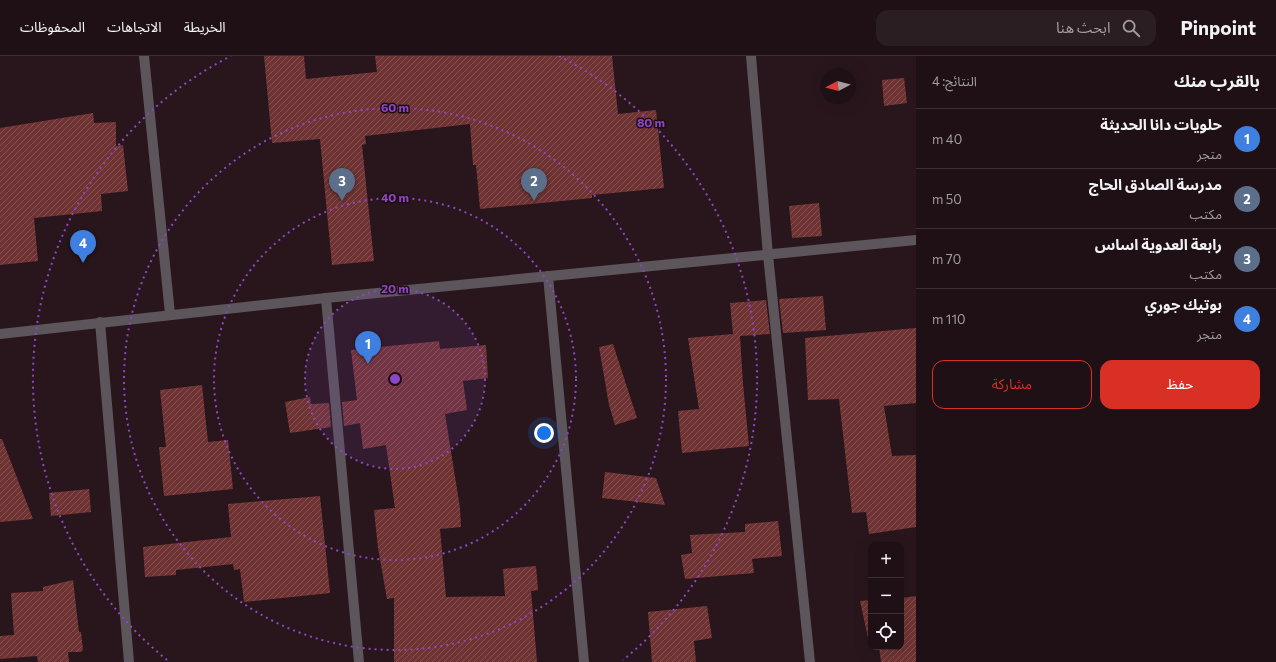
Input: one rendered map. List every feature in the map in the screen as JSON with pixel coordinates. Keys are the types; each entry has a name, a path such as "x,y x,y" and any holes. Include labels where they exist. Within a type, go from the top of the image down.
{"street":[{"path":"144,56 170,314"},
{"path":"751,56 768,255 810,662"},
{"path":"0,334 170,314 916,240"},
{"path":"548,276 584,662"},
{"path":"326,298 359,662"},
{"path":"100,322 128,662"}],"building":[{"path":"264,56 304,56 306,79 377,72 375,56 612,56 618,114 656,110 664,188 592,195 592,198 480,209 476,165 473,165 470,124 365,136 366,144 362,145 374,261 332,265 320,139 272,143"},
{"path":"904,78 907,103 884,106 882,80"},
{"path":"93,113 94,123 116,122 116,146 123,145 128,191 101,194 102,211 34,218 38,261 0,265 0,128"},
{"path":"819,203 822,236 792,238 789,206"},
{"path":"823,296 826,330 783,333 779,299"},
{"path":"766,300 770,334 740,336 749,446 682,453 678,411 699,409 688,338 733,334 730,303"},
{"path":"916,328 916,403 884,406 892,456 916,455 916,527 869,534 866,512 852,513 839,399 808,400 805,338"},
{"path":"439,341 440,349 486,345 488,378 463,381 467,410 445,414 460,508 461,527 440,529 446,597 505,596 503,569 536,566 538,590 531,591 537,662 394,662 394,598 387,599 378,548 374,510 395,508 386,445 363,449 360,423 344,426 342,402 357,400 351,350"},
{"path":"613,344 637,418 615,425 609,405 599,347"},
{"path":"202,385 208,442 228,440 233,489 164,496 159,447 166,447 160,390"},
{"path":"310,397 311,404 329,403 331,427 290,433 285,402"},
{"path":"0,439 2,439 33,519 0,522"},
{"path":"605,472 656,478 665,505 602,498"},
{"path":"89,489 91,512 51,516 49,493"},
{"path":"320,496 330,593 244,602 240,569 234,570 233,564 176,570 176,575 145,577 143,547 231,537 228,504"},
{"path":"778,521 782,556 752,559 754,573 685,579 681,555 692,553 690,535 745,532 745,524"},
{"path":"73,580 79,632 81,632 83,650 81,652 68,652 69,662 38,662 37,656 0,659 0,636 14,635 11,593 43,591 43,587"},
{"path":"916,596 916,662 881,662 879,650 904,650 904,598"},
{"path":"868,600 868,638 860,601"},
{"path":"707,606 712,638 694,641 696,662 652,662 648,612"}],"place":[{"name":"رابعة العدوية اساس","path":"342,201"},
{"name":"مدرسة الصادق الحاج","path":"534,201"},
{"name":"بوتيك جوري","path":"83,263"},
{"name":"حلويات دانا الحديثة","path":"368,364"}]}
